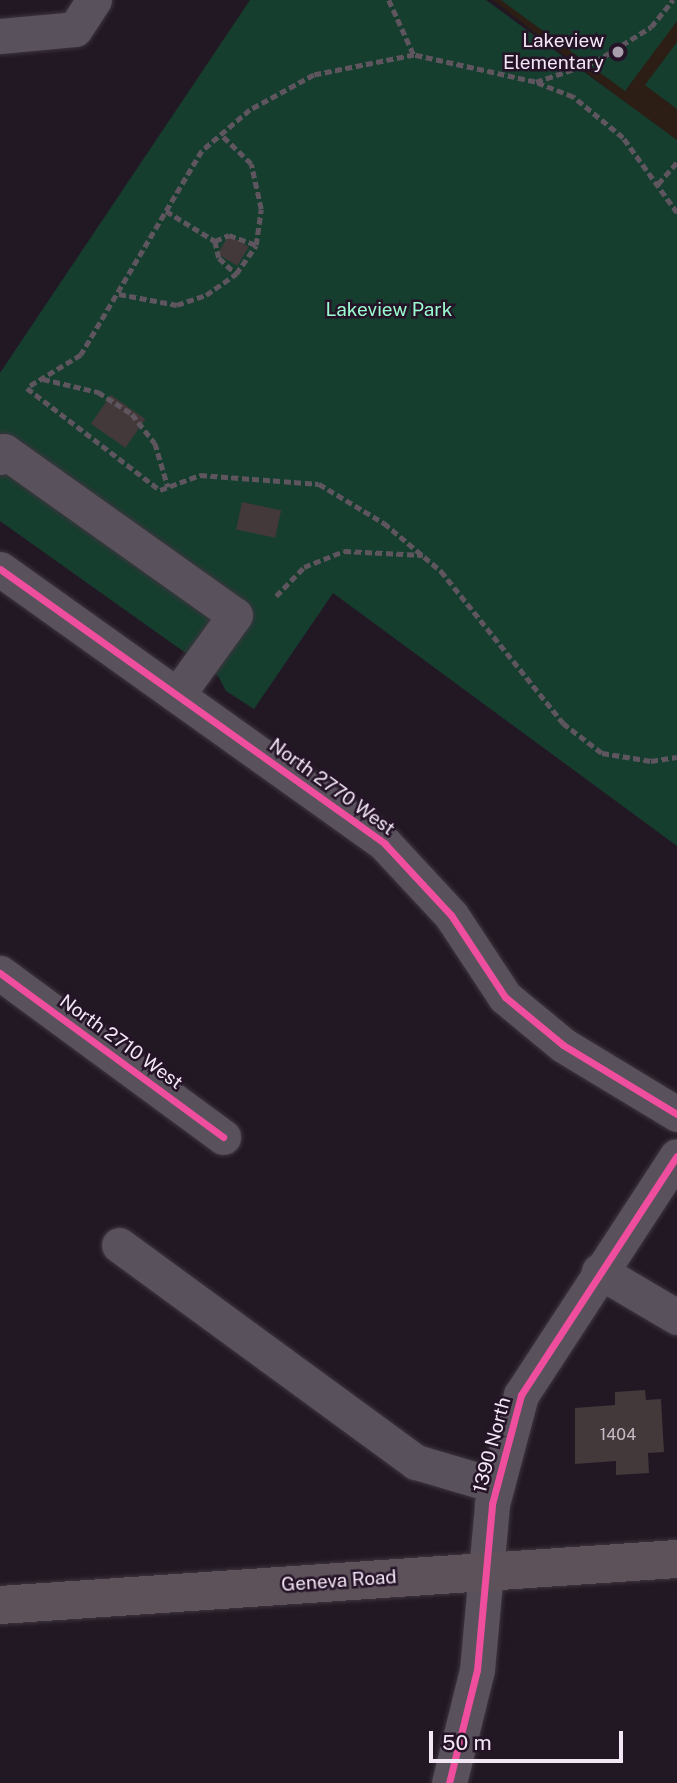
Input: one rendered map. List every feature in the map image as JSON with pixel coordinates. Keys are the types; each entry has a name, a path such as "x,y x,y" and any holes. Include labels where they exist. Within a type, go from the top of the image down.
{"main road":[{"name":"Geneva Road","path":"0,1605 485,1568 677,1559"}],"street":[{"path":"0,36 75,29 94,0"},
{"path":"0,457 4,451 235,615 177,695"},
{"name":"North 2770 West","path":"0,569 385,844 451,915 505,997 563,1045 677,1114"},
{"name":"North 2710 West","path":"0,973 223,1137"},
{"name":"1390 North","path":"449,1783 477,1670 485,1568 497,1486 521,1395 599,1271 677,1156"},
{"path":"119,1245 416,1462 497,1486"},
{"path":"599,1271 677,1317"}],"path":[{"path":"389,0 414,55"},
{"path":"535,82 595,62 652,27 673,0"},
{"path":"677,213 623,138 573,97 535,82 414,55 314,75 250,110 202,151 81,355 27,388 160,490 200,475 319,484 424,555 563,723 602,752 651,761 677,757"},
{"path":"119,294 177,305 206,295 236,274 256,245 261,209 251,164 221,135"},
{"path":"658,184 677,162"},
{"path":"166,211 215,241 219,258 236,274"},
{"path":"215,241 229,235 256,245"},
{"path":"43,379 98,392 132,414 155,443 168,487"},
{"path":"276,596 304,567 344,551 424,555"}],"shaded area":[{"name":"Lakeview Elementary","path":"493,0 677,0 677,140 627,104"}],"green space":[{"name":"Lakeview Park","path":"250,0 486,0 677,140 677,846 333,593 254,709 226,691 218,676 0,521 0,373"},
{"name":"Lakeview Elementary","path":"501,0 677,0 677,21 625,91"},
{"path":"677,42 677,109 645,85"}],"building":[{"path":"229,235 249,247 237,266 218,254"},
{"path":"111,395 145,419 125,448 91,424"},
{"path":"242,502 281,510 275,538 236,529"},
{"path":"645,1390 646,1400 661,1399 664,1452 648,1453 649,1473 616,1475 616,1461 575,1464 575,1408 615,1405 615,1392"}],"cycle path":[{"path":"0,569 385,844 451,915 505,997 563,1045 677,1114"},
{"path":"0,973 223,1137"},
{"path":"449,1783 477,1670 492,1504 521,1395 677,1156"}],"place":[{"name":"Lakeview Elementary","path":"618,52"}]}
